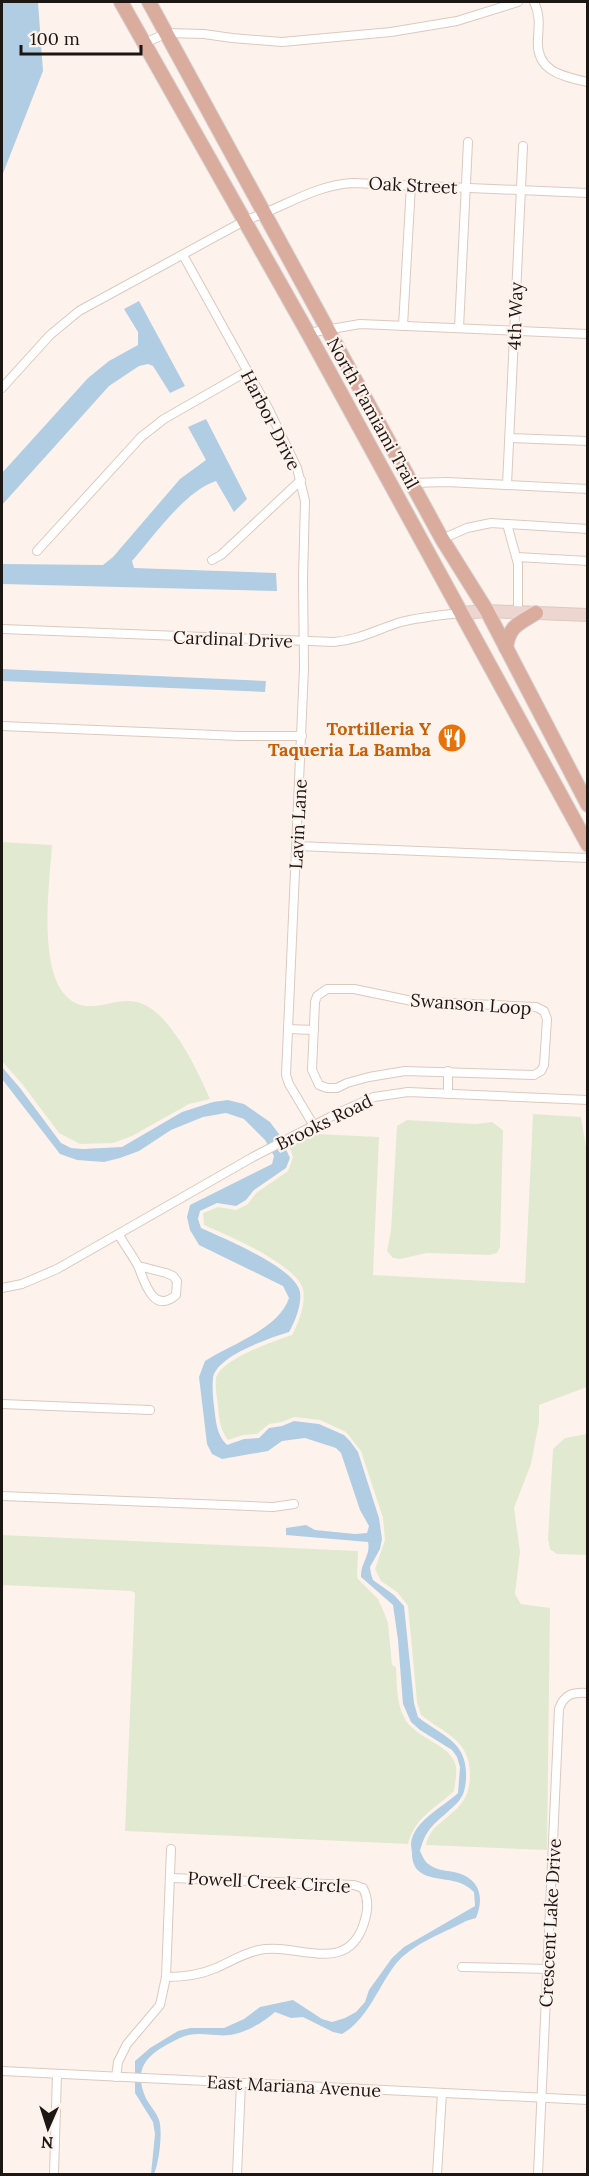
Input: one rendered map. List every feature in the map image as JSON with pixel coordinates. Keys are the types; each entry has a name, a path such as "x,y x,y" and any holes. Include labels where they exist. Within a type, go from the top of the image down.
{"main road":[{"name":"North Tamiami Trail","path":"121,2 309,333 588,845"},
{"name":"North Tamiami Trail","path":"149,2 442,539 487,611 588,805"},
{"path":"461,613 487,611 588,615"},
{"path":"506,648 507,637 512,628 536,613"}],"street":[{"path":"145,43 167,33 204,34 261,41 304,41 391,32 457,21 518,2"},
{"path":"534,2 539,15 538,55 543,64 556,72 588,82"},
{"path":"459,328 468,142"},
{"name":"4th Way","path":"507,486 523,146"},
{"name":"Oak Street","path":"2,388 50,335 72,317 101,299 246,220 266,214 332,185 353,183 588,193"},
{"path":"403,326 411,185"},
{"name":"Harbor Drive","path":"183,255 268,408 301,480 212,560"},
{"path":"309,333 354,324 588,334"},
{"path":"37,552 141,437 164,419 246,372"},
{"path":"510,438 588,441"},
{"name":"Lavin Lane","path":"301,480 305,501 302,736 286,1075 314,1125"},
{"path":"411,483 447,482 588,489"},
{"path":"442,539 467,528 491,523 588,529"},
{"path":"507,524 519,571 518,612"},
{"path":"517,557 588,561"},
{"name":"Cardinal Drive","path":"2,629 334,642 354,640 401,622 461,613"},
{"path":"2,726 239,736 302,736"},
{"path":"297,846 588,858"},
{"name":"Swanson Loop","path":"327,989 354,989 412,1001 536,1006 546,1015 545,1060 538,1073 524,1075 448,1071 405,1071 347,1083 337,1088 319,1085 312,1070 317,996 327,989"},
{"path":"288,1029 314,1030"},
{"path":"448,1071 448,1094"},
{"name":"Brooks Road","path":"2,1288 31,1281 119,1235 290,1137 363,1101 386,1094 408,1092 588,1100"},
{"path":"119,1235 155,1299 171,1300 176,1295 177,1281 173,1276 138,1266"},
{"path":"2,1404 150,1410"},
{"path":"2,1496 263,1507 294,1504"},
{"name":"Crescent Lake Drive","path":"538,2175 560,1709 562,1700 569,1694 588,1693"},
{"path":"116,2077 118,2062 127,2044 160,2005 166,1977 171,1849"},
{"name":"Powell Creek Circle","path":"166,1977 190,1976 260,1950 281,1949 330,1955 340,1953 356,1939 362,1930 368,1909 368,1896 363,1887 354,1884 171,1878"},
{"path":"462,1966 548,1969"},
{"name":"East Mariana Avenue","path":"2,2071 588,2100"},
{"path":"54,2175 57,2074"},
{"path":"237,2175 241,2083"},
{"path":"437,2175 442,2093"}],"green space":[{"path":"2,842 52,845 48,932 55,978 64,994 85,1006 130,1001 149,1007 171,1028 181,1043 210,1099 189,1104 132,1136 113,1143 80,1144 59,1133 2,1061"},
{"path":"533,1114 581,1117 588,1159 587,1387 539,1405 539,1422 531,1464 514,1508 520,1552 515,1594 521,1604 550,1608 547,1850 426,1845 433,1830 466,1797 470,1777 469,1764 466,1754 455,1739 421,1715 417,1702 408,1606 397,1592 381,1581 375,1569 385,1540 383,1518 361,1451 346,1432 320,1420 294,1417 269,1424 257,1434 243,1435 228,1440 225,1436 219,1420 216,1378 227,1364 237,1358 261,1346 292,1335 301,1314 304,1296 298,1280 289,1271 260,1252 204,1225 203,1213 218,1207 236,1210 248,1204 256,1193 288,1171 293,1157 289,1146 317,1134 379,1137 373,1275 525,1283"},
{"path":"407,1120 476,1124 492,1122 503,1130 500,1247 497,1253 489,1255 427,1253 400,1259 393,1258 387,1251 391,1230 397,1126"},
{"path":"587,1434 587,1555 557,1554 550,1549 548,1539 553,1449 565,1438"},
{"path":"2,1535 358,1551 357,1578 378,1599 388,1623 392,1665 396,1667 397,1692 401,1711 409,1725 441,1747 453,1759 456,1767 454,1791 421,1820 415,1827 408,1844 125,1831 135,1593 132,1591 2,1585"}],"water":[{"path":"2,2 38,2 43,71 2,176"},
{"path":"139,301 185,386 170,393 153,366 148,364 139,366 109,386 2,505 2,473 88,378 109,361 138,345 138,332 124,309"},
{"path":"206,419 247,499 234,512 216,481 204,486 181,504 160,528 132,561 134,568 276,573 277,591 2,584 2,564 103,565 113,557 180,479 206,460 188,427"},
{"path":"2,669 266,681 265,692 2,681"},
{"path":"2,1067 61,1143 71,1148 122,1147 182,1112 213,1102 228,1100 244,1104 270,1122 279,1134 290,1158 286,1168 254,1190 246,1200 236,1206 217,1203 200,1211 198,1219 201,1228 241,1246 286,1273 296,1283 300,1292 298,1313 289,1332 233,1355 216,1370 213,1389 217,1427 227,1445 244,1439 259,1438 269,1428 294,1421 319,1424 344,1435 350,1441 358,1452 379,1518 382,1539 380,1549 370,1567 371,1574 373,1580 394,1595 404,1606 414,1703 418,1717 452,1741 463,1756 466,1766 466,1784 461,1798 425,1836 420,1851 430,1866 458,1873 472,1880 480,1897 476,1918 410,1951 395,1965 359,2020 342,2034 303,2017 291,2018 275,2012 242,2032 230,2035 186,2036 154,2053 143,2066 141,2085 160,2125 160,2147 154,2174 151,2174 155,2134 153,2122 135,2093 135,2061 150,2048 178,2031 190,2028 224,2028 244,2019 260,2007 293,2000 322,2019 332,2022 345,2018 356,2012 365,2002 369,1990 392,1958 404,1947 475,1906 474,1892 469,1888 459,1883 423,1874 417,1869 412,1858 411,1844 417,1828 458,1793 460,1767 452,1750 411,1722 403,1704 393,1605 361,1577 369,1547 368,1542 286,1535 286,1528 306,1525 315,1530 367,1533 369,1526 360,1510 341,1453 336,1448 305,1438 282,1441 268,1451 222,1459 212,1454 207,1444 199,1377 205,1361 265,1327 284,1309 289,1298 283,1286 199,1245 190,1230 187,1217 190,1205 272,1164 274,1156 265,1140 244,1119 226,1113 203,1117 171,1130 139,1151 120,1158 104,1162 77,1160 60,1154 2,1079"}],"place":[{"name":"Tortilleria Y Taqueria La Bamba","path":"452,738"}]}
